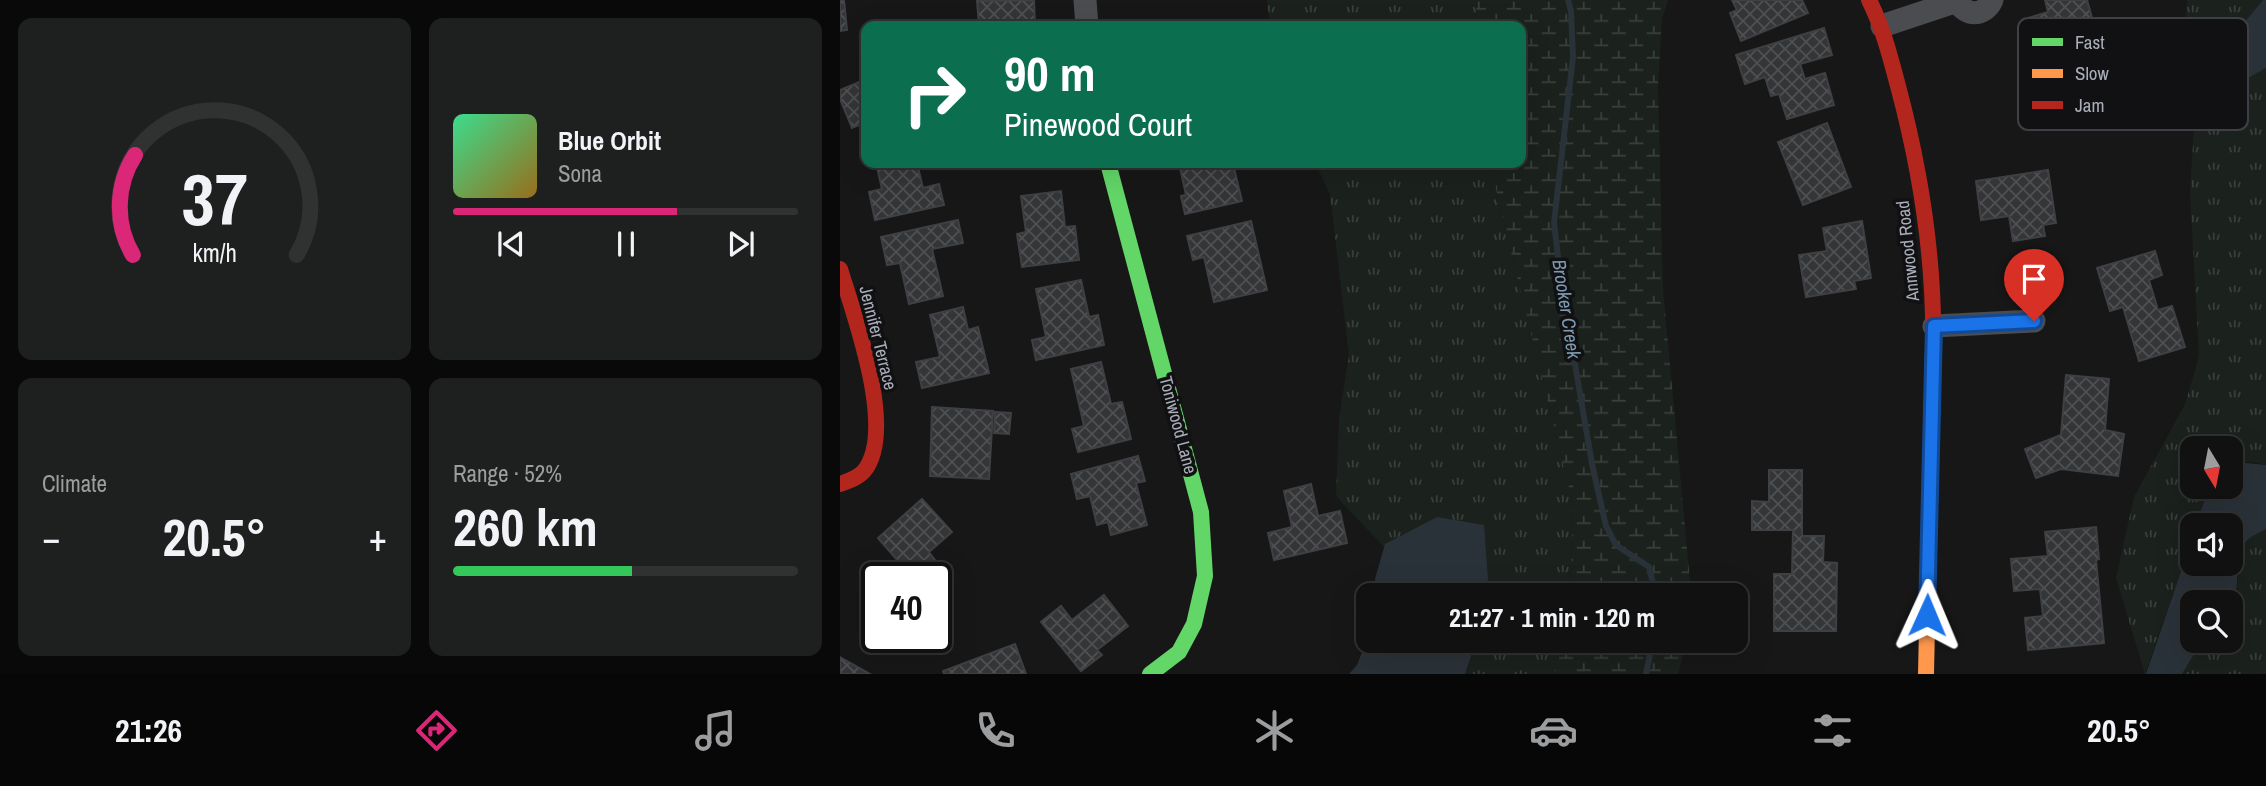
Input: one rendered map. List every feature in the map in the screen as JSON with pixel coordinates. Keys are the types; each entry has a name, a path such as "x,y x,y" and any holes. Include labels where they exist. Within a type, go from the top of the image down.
{"street":[{"path":"1085,0 1087,21"},
{"name":"Annwood Road","path":"1869,0 1882,26 1914,145 1927,236 1934,326 1926,674"},
{"path":"1882,26 1957,0 1966,12 1980,13 1992,0"},
{"name":"Toniwood Lane","path":"1109,168 1201,512 1205,576 1194,624 1179,652 1150,674"},
{"name":"Jennifer Terrace","path":"840,269 873,385 876,445 863,472 840,484"},
{"path":"1934,326 2034,321"}],"green space":[{"path":"1267,0 1476,0 1477,21 1269,21"},
{"path":"1476,0 1668,0 1662,18 1658,86 1663,289 1690,583 1570,583 1573,504 1492,168 1526,168 1526,21 1477,21"},
{"path":"2187,0 2263,0 2248,18 2186,18"},
{"path":"2266,68 2266,465 2244,463 2244,436 2180,436 2180,499 2205,499 2200,513 2180,513 2180,573 2145,674 2116,578 2134,497 2185,404 2199,357 2190,193 2194,130 2248,130 2248,77"},
{"path":"1317,168 1492,168 1573,504 1570,583 1487,583 1488,579 1437,518 1385,544 1384,547 1336,496 1339,418 1349,355 1330,194"},
{"path":"2266,529 2266,674 2182,674 2195,653 2243,653 2243,590 2237,590 2238,576 2243,576 2243,545"},
{"path":"1472,653 1559,653 1554,674 1465,674"},
{"path":"1559,653 1683,653 1678,674 1554,674"}],"shaded area":[{"path":"2263,0 2266,0 2266,68 2248,78 2248,18"},
{"path":"2244,463 2266,465 2266,529 2243,544 2243,513 2200,513 2205,499 2244,499"},
{"path":"1437,517 1484,525 1487,583 1375,583 1385,544"},
{"path":"2180,574 2237,576 2236,590 2180,590 2180,653 2195,653 2182,674 2146,674"},
{"path":"1362,653 1472,653 1465,674 1349,674 1357,665"}],"building":[{"path":"840,0 844,0 847,30 840,31"},
{"path":"1034,0 1035,21 979,21 977,1"},
{"path":"1732,0 1802,0 1808,13 1741,41 1730,13 1737,10"},
{"path":"2045,0 2087,0 2092,18 2028,18 2048,12"},
{"path":"1824,28 1832,55 1800,64 1805,79 1825,73 1834,105 1787,119 1779,94 1771,96 1765,77 1745,84 1736,55"},
{"path":"861,81 861,124 852,128 840,99 840,90"},
{"path":"1827,123 1851,187 1803,205 1778,142"},
{"path":"877,168 918,168 923,188 939,184 944,205 875,220 869,192 882,189"},
{"path":"1180,168 1234,168 1242,201 1185,214 1181,196 1186,195"},
{"path":"2048,170 2056,223 2043,225 2045,236 2013,241 2009,216 1981,220 1976,181"},
{"path":"1061,191 1065,227 1075,226 1079,260 1022,267 1017,234 1026,232 1021,196"},
{"path":"958,220 963,243 932,249 943,296 909,304 900,263 887,265 881,237"},
{"path":"1251,221 1267,290 1214,302 1204,257 1193,260 1187,236"},
{"path":"1862,221 1871,278 1854,281 1856,289 1806,297 1799,255 1827,251 1823,228"},
{"path":"2155,251 2162,275 2149,280 2158,310 2172,306 2185,347 2139,361 2123,307 2110,311 2097,268"},
{"path":"1081,280 1089,317 1098,315 1104,345 1036,360 1032,340 1046,337 1036,289"},
{"path":"963,307 968,330 978,327 989,373 922,388 916,362 940,357 930,315"},
{"path":"1101,362 1111,404 1122,402 1131,439 1078,452 1072,429 1084,426 1071,369"},
{"path":"2066,375 2109,379 2105,430 2124,434 2118,476 2061,469 2036,478 2025,449 2061,435"},
{"path":"932,407 993,411 989,479 930,476"},
{"path":"995,412 1011,413 1009,434 994,433"},
{"path":"1138,456 1145,481 1136,483 1147,525 1111,535 1108,522 1097,525 1090,496 1077,499 1071,474"},
{"path":"1769,470 1802,470 1802,536 1824,536 1823,562 1837,563 1836,631 1774,631 1774,574 1792,574 1793,530 1752,530 1752,501 1769,502"},
{"path":"1311,484 1318,516 1340,511 1347,543 1274,560 1268,533 1292,527 1284,491"},
{"path":"922,499 952,532 929,552 935,560 933,562 899,562 878,538"},
{"path":"2096,527 2099,559 2096,560 2104,643 2028,650 2025,618 2043,616 2040,589 2014,591 2011,559 2048,556 2045,532"},
{"path":"1104,595 1128,626 1097,650 1102,655 1081,671 1041,622 1061,606 1072,620"},
{"path":"1015,644 1026,674 944,674 943,671"},
{"path":"840,657 870,674 840,674"}],"waterway":[{"name":"Brooker Creek","path":"1568,0 1573,57 1554,223 1561,282 1592,464 1606,526 1616,545 1649,567 1653,583"},
{"name":"Brooker Creek","path":"1646,674 1650,653"}],"traffic: fast":[{"path":"1109,168 1201,512 1205,576 1194,624 1179,652 1150,674"}],"traffic: slow":[{"path":"1926,674 1933,351"}],"traffic: jam":[{"path":"1869,0 1892,64 1920,184 1932,284 1933,351"},
{"path":"840,269 870,372 876,429 873,453 864,471 840,484"}],"route":[{"path":"1927,615 1934,326 2034,321"}]}
